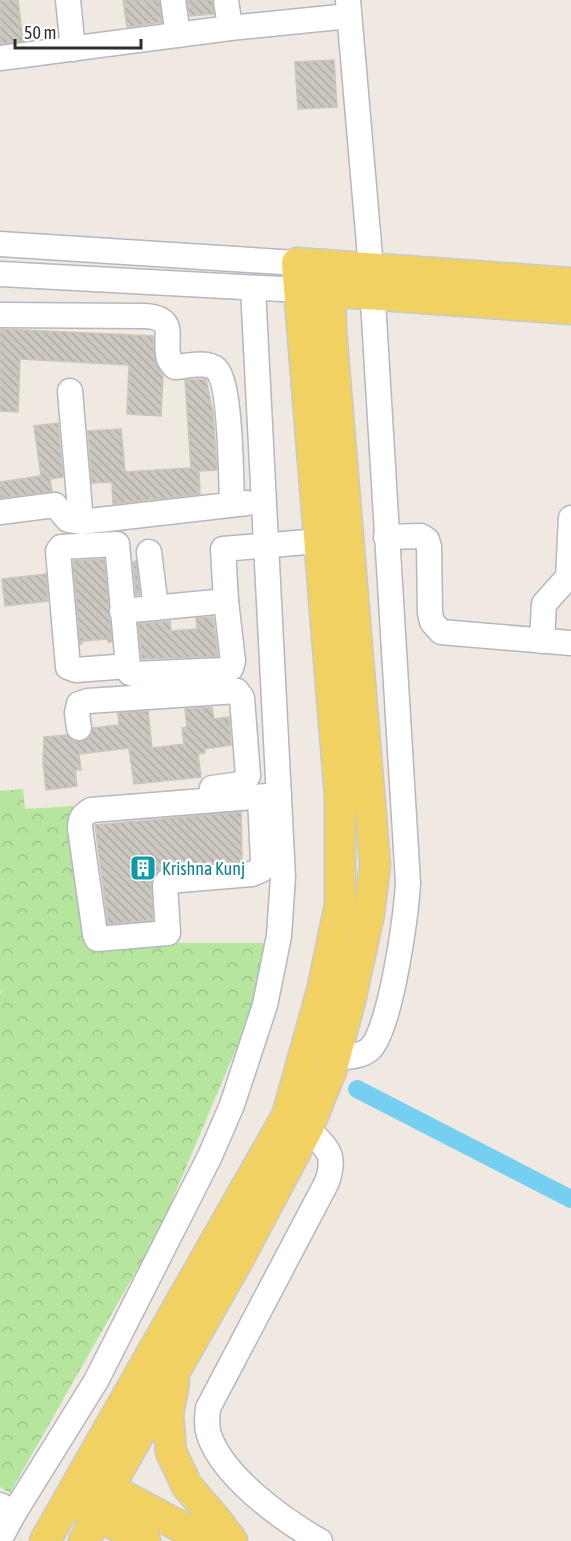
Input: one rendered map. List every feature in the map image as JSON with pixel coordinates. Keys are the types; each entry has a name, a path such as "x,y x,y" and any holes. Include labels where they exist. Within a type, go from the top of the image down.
{"main road":[{"path":"45,1541 286,1116 322,991 340,905 340,797 298,276 371,282 571,309"},
{"path":"84,1541 109,1487 238,1260 308,1128 335,1058 369,914 375,865 331,330 330,278"},
{"path":"371,282 571,283"},
{"path":"178,1366 168,1414 171,1452 187,1486 232,1541"},
{"path":"82,1473 207,1541"},
{"path":"67,1499 145,1541"}],"street":[{"path":"68,0 73,49"},
{"path":"173,0 178,35"},
{"path":"226,0 230,28"},
{"path":"0,58 230,28 348,8 371,282 408,883 399,960 375,1043 362,1054 335,1058"},
{"path":"0,244 298,276"},
{"path":"0,273 253,288 298,276"},
{"path":"80,316 81,278"},
{"path":"0,1539 7,1509 96,1381 210,1156 232,1105 265,1005 279,936 283,876 272,789 267,545 253,288"},
{"path":"0,315 154,316 163,321 168,332 169,359 175,367 209,365 218,370 223,380 232,504"},
{"path":"70,391 81,522"},
{"path":"0,512 55,505 68,520 81,522 264,502"},
{"path":"542,641 544,603 568,577 571,518"},
{"path":"386,537 421,536 427,540 430,613 436,629 448,634 571,643"},
{"path":"128,666 76,670 68,667 58,551 61,547 117,544 128,666 130,673 134,674 231,668 233,661 222,551 319,541"},
{"path":"149,552 156,608"},
{"path":"122,611 226,601"},
{"path":"79,728 79,704 88,701 238,692 242,699 248,776 241,784 130,794"},
{"path":"248,776 272,789"},
{"path":"272,789 261,870 252,874 168,881 165,885 168,933 97,939 80,828 80,819 85,813 92,810 272,789"},
{"path":"308,1128 328,1149 332,1167 327,1182 208,1408 206,1422 215,1448 248,1489 273,1510 320,1541"}],"green space":[{"path":"23,789 25,809 74,806 92,943 274,943 252,1011 160,1229 10,1493 0,1487 0,994 3,988 0,992 0,791"}],"building":[{"path":"0,0 18,0 23,41 0,44"},
{"path":"123,0 159,0 162,22 127,27"},
{"path":"187,0 212,0 214,14 190,16"},
{"path":"334,60 337,107 298,109 295,62"},
{"path":"0,329 153,336 155,362 163,375 161,416 127,414 129,365 20,359 18,412 0,411"},
{"path":"206,379 213,413 217,470 199,471 200,494 113,504 112,482 92,483 88,431 121,429 125,472 191,468 185,380"},
{"path":"58,423 63,477 50,479 52,491 0,498 0,482 41,476 34,426"},
{"path":"104,559 112,642 108,642 108,639 82,641 80,644 73,561"},
{"path":"136,561 140,595 136,595 133,562"},
{"path":"46,574 48,601 5,606 2,579"},
{"path":"213,617 218,656 142,659 138,624 170,621 171,631 197,629 196,618"},
{"path":"212,707 214,719 229,717 231,745 204,749 205,753 198,754 201,777 134,784 129,748 79,754 81,770 75,770 77,786 46,790 43,762 44,737 67,735 73,741 81,742 88,739 93,728 119,725 118,713 148,711 152,748 184,744 182,728 187,727 185,709"},
{"name":"Krishna Kunj","path":"241,812 242,861 162,868 154,876 151,885 153,920 108,924 95,825"}],"waterway":[{"path":"357,1089 571,1199"}],"place":[{"name":"Krishna Kunj","path":"143,868"}]}
